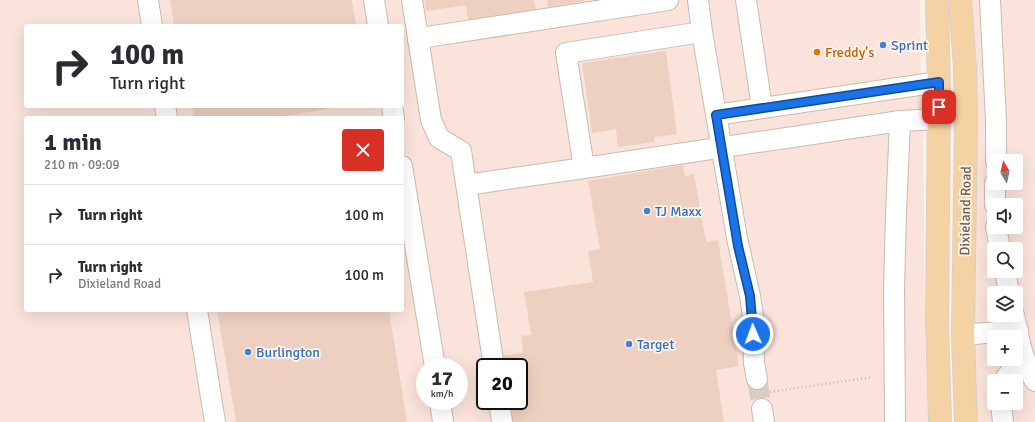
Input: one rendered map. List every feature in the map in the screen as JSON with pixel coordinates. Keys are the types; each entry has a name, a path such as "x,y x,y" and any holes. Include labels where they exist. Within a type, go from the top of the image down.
{"main road":[{"name":"Dixieland Road","path":"937,0 939,82 937,323 940,422"},
{"name":"Dixieland Road","path":"960,0 965,67 966,124 962,335 966,422"}],"lane":[{"path":"148,0 152,24"},
{"path":"374,0 378,24"},
{"path":"412,0 431,120 439,138 461,151 493,358"},
{"path":"418,40 427,37 668,0"},
{"path":"698,0 702,32 739,249 750,296 753,317 754,363 762,401"},
{"path":"746,0 762,108"},
{"path":"990,0 996,121 996,154"},
{"path":"584,168 566,53 702,32"},
{"path":"716,115 939,82"},
{"path":"466,185 900,121 939,120"},
{"path":"895,422 894,288 900,121"},
{"path":"404,178 434,358"},
{"path":"197,312 215,422"},
{"path":"962,335 1016,322 1029,372 1035,381"},
{"path":"1009,374 1013,368 1025,358"},
{"path":"441,410 443,422"},
{"path":"500,410 502,422"},
{"path":"1002,410 1003,422"}],"path":[{"path":"762,401 873,377"}],"shaded area":[{"path":"0,0 920,0 921,84 923,104 925,342 928,422 0,422"},
{"path":"970,0 1035,0 1035,422 978,422 973,286 976,206 976,114"}],"building":[{"path":"170,0 352,0 356,24 174,24"},
{"path":"425,0 534,0 536,11 468,22 466,5 426,11"},
{"path":"547,0 584,0 584,1 548,7"},
{"path":"666,51 677,134 654,137 655,142 618,147 616,129 592,133 582,63"},
{"path":"192,108 328,109 285,116 194,116"},
{"name":"Target","path":"683,165 685,176 694,174 706,242 718,240 739,366 716,370 724,422 513,422 511,410 528,410 528,358 502,358 502,356 523,353 521,336 531,335 524,292 593,282 588,251 600,249 588,181"},
{"path":"217,312 389,312 407,422 236,422"}],"tunnel":[{"path":"757,379 762,409"}],"place":[{"name":"Sprint","path":"883,45"},
{"name":"Freddy's","path":"817,52"},
{"name":"TJ Maxx","path":"647,211"},
{"name":"Target","path":"629,344"},
{"name":"Burlington","path":"248,352"}],"route":[{"path":"753,334 753,317 750,296 738,246 716,115 939,82 939,107"}]}
